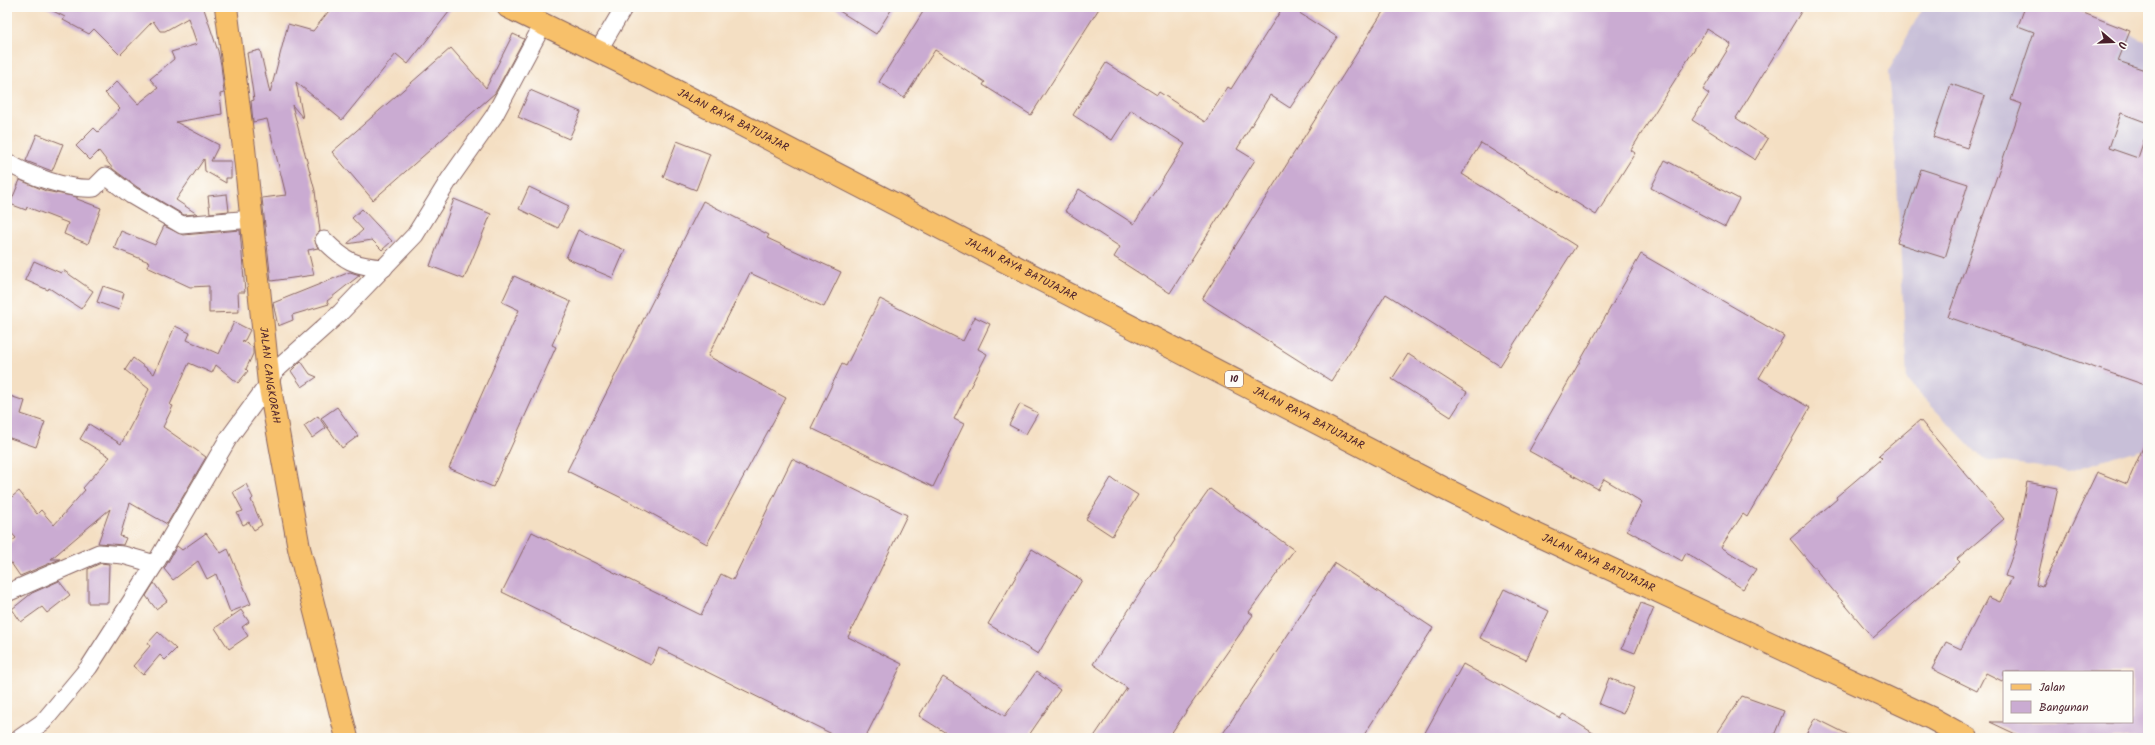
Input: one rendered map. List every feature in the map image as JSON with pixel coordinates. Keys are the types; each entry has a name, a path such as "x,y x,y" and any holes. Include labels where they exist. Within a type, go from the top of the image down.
{"main road":[{"name":"JALAN CANGKORAH","path":"226,7 252,219 269,382 299,548 347,738"},
{"name":"JALAN RAYA BATUJAJAR","path":"508,7 598,51 1533,533 1931,718 1966,738"}],"street":[{"path":"598,51 624,7"},
{"path":"20,738 43,722 89,667 155,564 228,439 279,366 341,312 415,235 450,180 494,116 543,24"},
{"path":"7,162 36,176 81,189 94,188 106,176 131,195 182,225 252,219"},
{"path":"324,240 338,255 359,266 384,268"},
{"path":"7,593 99,553 123,555 155,564"}],"shaded area":[{"path":"1923,7 2060,7 2148,42 2148,447 2069,471 1983,459 1907,381 1896,161 1888,72"}],"building":[{"path":"45,7 206,7 204,9 221,65 224,93 220,94 222,114 176,122 219,145 211,161 231,161 231,178 226,178 226,183 205,171 204,159 176,200 197,214 184,215 137,187 113,169 99,151 90,160 76,146 94,128 98,132 120,109 105,93 117,81 138,104 158,88 150,79 174,59 171,52 197,44 188,18 165,31 160,31 153,21 120,55 94,29 89,34 63,20 65,17"},
{"path":"332,7 453,7 408,64 396,54 342,120 296,82 303,118 292,105 315,191 320,231 314,238 318,248 308,250 314,275 271,281 262,198 286,195 267,119 253,122 251,101 254,100 247,53 260,50 270,93 288,24 313,31"},
{"path":"833,7 893,7 876,34"},
{"path":"926,7 1100,7 1031,115 983,85 985,82 935,50 904,98 879,82"},
{"path":"1283,7 1290,7 1337,37 1290,108 1270,95 1237,149 1255,160 1170,293 1114,257 1120,247 1065,211 1079,189 1134,224 1185,144 1131,110 1112,140 1073,115 1106,63 1157,95 1159,92 1205,122 1228,87 1231,89"},
{"path":"1386,7 1804,7 1736,118 1768,139 1755,160 1692,120 1709,94 1703,90 1731,44 1707,29 1631,150 1635,153 1596,215 1481,143 1462,174 1576,246 1500,366 1386,294 1331,381 1202,299"},
{"path":"2025,7 2068,7 2130,31 2118,61 2148,71 2148,123 2121,113 2109,148 2138,158 2146,134 2148,134 2148,386 1948,317 2022,104 2011,100 2034,32 2018,26"},
{"path":"513,34 524,39 495,93 373,200 332,152 451,48 486,88"},
{"path":"1951,84 1985,96 1967,148 1933,137"},
{"path":"530,90 581,112 569,139 518,117"},
{"path":"37,134 63,144 52,171 26,161"},
{"path":"677,141 710,154 696,190 663,177"},
{"path":"1665,160 1739,199 1725,227 1651,188"},
{"path":"1921,169 1968,184 1945,258 1897,243"},
{"path":"20,180 46,191 77,197 77,199 101,208 88,244 64,234 68,223 27,207 26,210 10,204"},
{"path":"529,187 569,206 558,228 519,209"},
{"path":"227,194 229,211 210,213 208,196"},
{"path":"454,199 491,214 464,279 430,266"},
{"path":"703,201 769,235 767,238 841,272 824,307 750,273 708,356 786,398 707,544 634,504 567,471"},
{"path":"362,209 392,241 382,250 372,240 347,244 363,230 352,218"},
{"path":"164,226 183,235 240,230 245,292 238,292 239,312 209,313 209,286 190,287 147,267 149,262 114,248 121,231 155,245"},
{"path":"578,230 625,250 613,278 566,258"},
{"path":"1641,254 1784,336 1759,378 1810,408 1747,517 1743,514 1721,547 1756,569 1743,589 1686,553 1682,561 1627,530 1642,502 1604,479 1598,489 1529,451"},
{"path":"34,261 61,273 63,270 93,291 81,309 49,288 48,290 25,280"},
{"path":"350,272 360,275 327,301 329,304 292,315 293,320 278,326 273,303"},
{"path":"514,276 571,302 552,345 556,347 493,487 449,468 519,310 502,302"},
{"path":"103,286 124,293 119,310 97,302"},
{"path":"880,299 963,341 975,317 990,324 978,349 987,354 954,419 964,424 933,487 811,428 842,364 846,366"},
{"path":"234,322 250,330 245,340 242,341 253,347 253,354 246,369 248,371 238,383 216,365 212,373 189,363 170,405 173,406 163,427 206,457 167,524 130,503 120,536 126,538 123,545 98,543 110,509 51,559 60,559 20,576 7,557 7,545 16,538 7,528 7,501 19,491 37,514 41,510 54,525 85,490 83,488 110,457 80,439 89,424 121,444 149,389 125,370 133,358 154,374 175,326 190,333 187,340 219,354"},
{"path":"1408,354 1467,392 1451,417 1392,379"},
{"path":"301,361 310,374 317,377 302,387 291,371"},
{"path":"7,395 25,401 21,414 45,422 36,447 7,437"},
{"path":"1020,404 1038,413 1026,434 1009,425"},
{"path":"337,407 358,436 342,448 321,418"},
{"path":"318,416 326,428 312,438 304,426"},
{"path":"1920,420 2004,519 1957,559 1960,562 1873,638 1790,539 1882,458 1879,455"},
{"path":"2148,436 2148,738 2024,738 1990,722 2133,723 2133,671 2003,671 2003,682 1986,673 1977,691 1932,669 1946,642 1961,649 1988,597 2000,602 2012,578 2005,576 2018,540 2015,540 2027,482 2058,488 2036,585 2042,587 2097,472 2127,484"},
{"path":"792,459 907,515 848,637 902,664 865,738 840,738 659,648 651,665 502,592 532,532 701,615 721,574 733,580"},
{"path":"1111,478 1138,495 1112,536 1086,519"},
{"path":"246,484 253,498 251,500 262,525 254,530 249,522 243,525 237,513 243,511 233,492"},
{"path":"1210,489 1294,550 1249,612 1253,615 1168,738 1093,738 1127,688 1093,664 1175,540 1174,539"},
{"path":"206,533 221,553 228,549 251,604 230,612 216,574 207,579 198,561 173,580 164,569 177,546 182,550"},
{"path":"1032,549 1082,580 1038,654 988,624"},
{"path":"101,563 109,564 108,603 88,603 88,569"},
{"path":"1335,563 1433,628 1362,738 1220,738"},
{"path":"59,581 70,595 47,613 42,607 21,622 12,609 32,593"},
{"path":"154,583 167,601 156,609 146,596"},
{"path":"1504,589 1549,611 1526,660 1480,638"},
{"path":"1641,603 1654,608 1635,653 1622,648"},
{"path":"241,610 249,622 242,627 248,636 229,649 215,628"},
{"path":"158,632 176,649 165,660 160,655 143,675 133,666 150,646 148,643"},
{"path":"1463,664 1560,718 1563,714 1601,738 1422,738"},
{"path":"1036,672 1060,690 1027,738 954,738 919,716 943,677 1005,716"},
{"path":"1609,678 1634,688 1623,714 1599,704"},
{"path":"1742,696 1784,711 1773,738 1714,738"},
{"path":"1815,718 1855,738 1804,738"}]}
